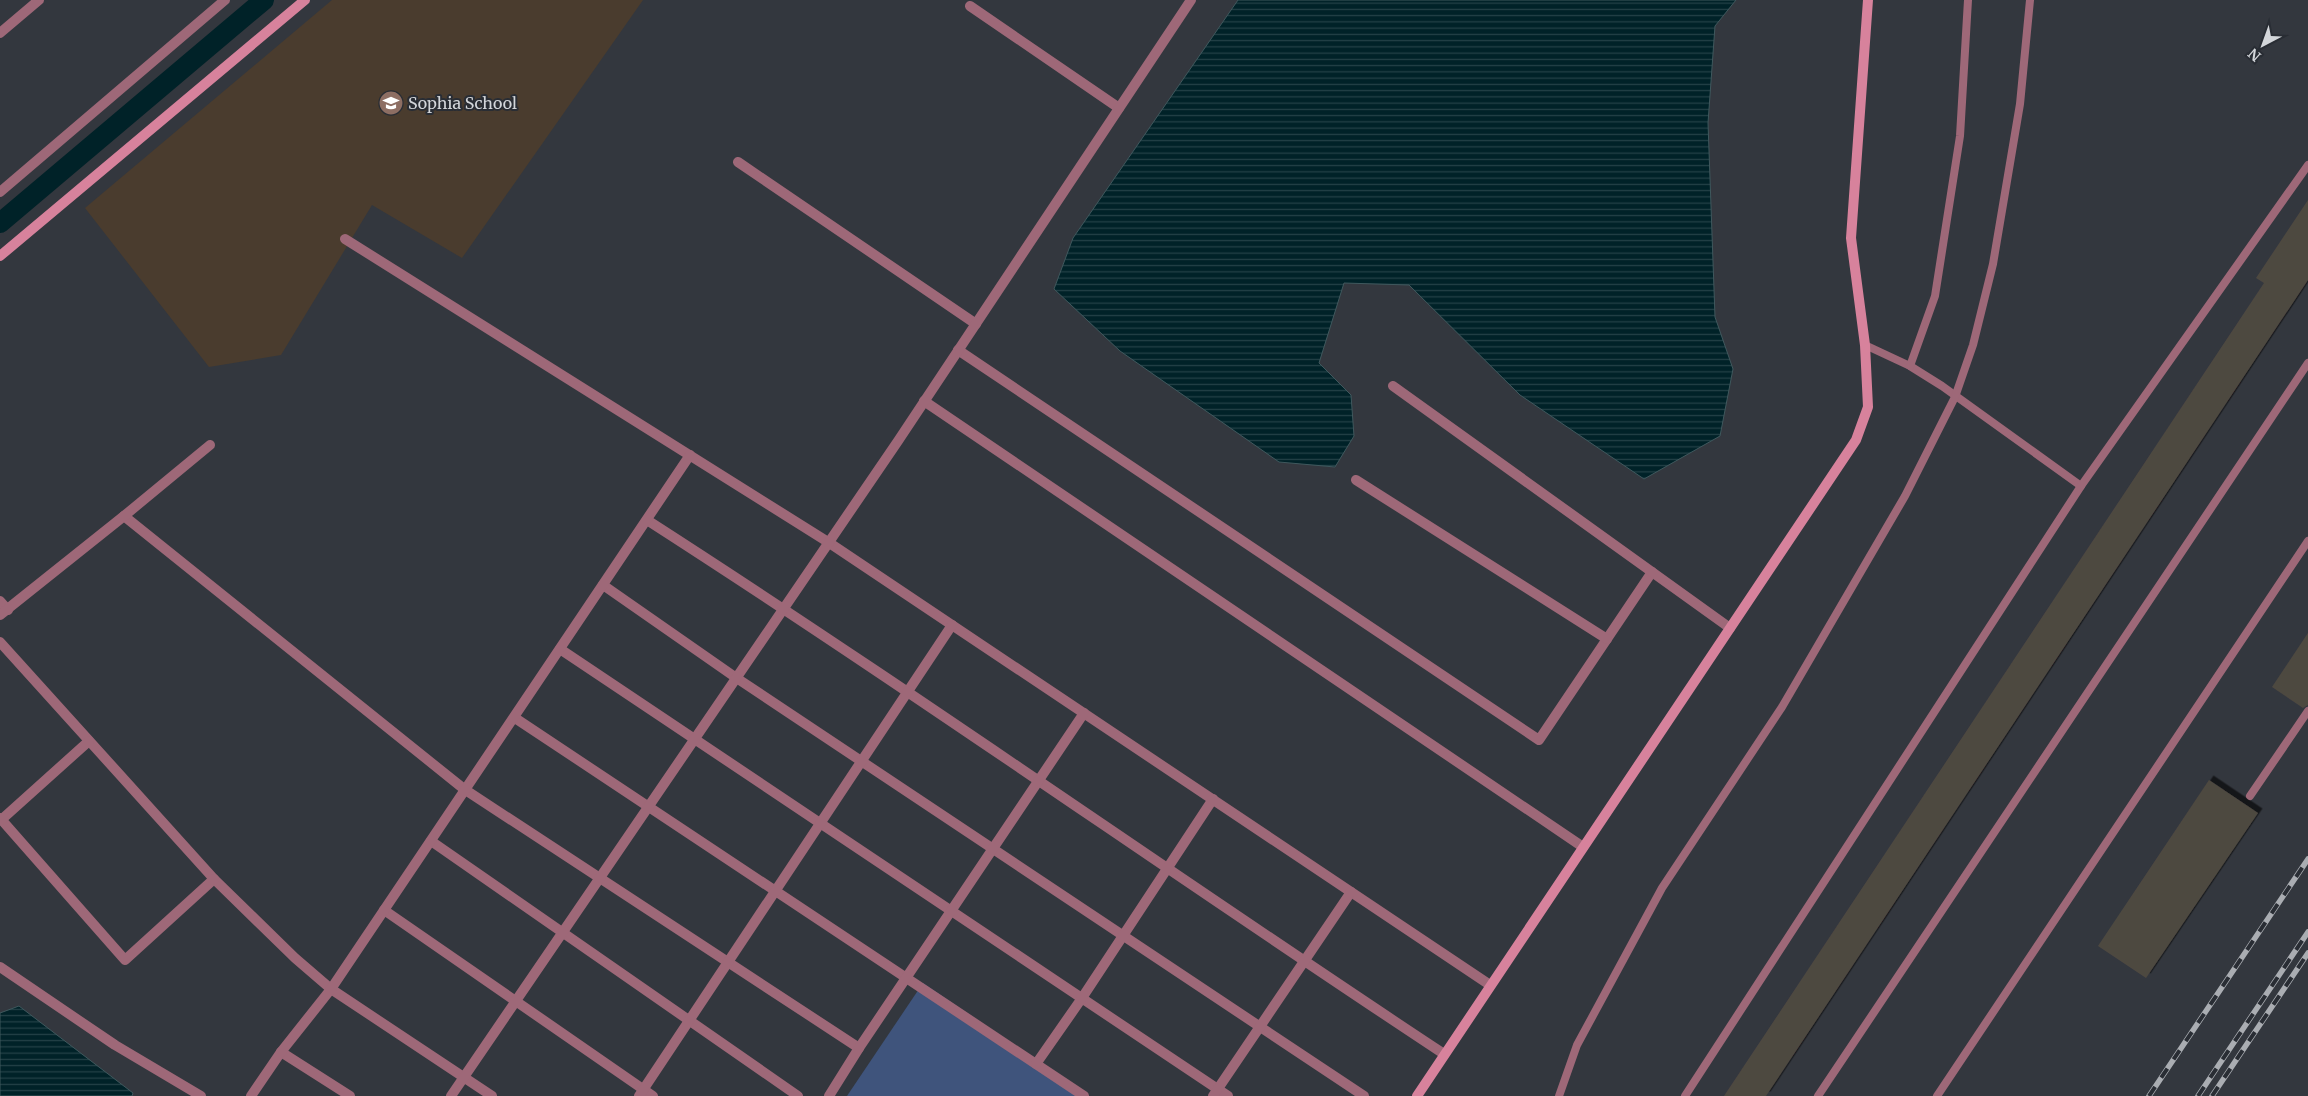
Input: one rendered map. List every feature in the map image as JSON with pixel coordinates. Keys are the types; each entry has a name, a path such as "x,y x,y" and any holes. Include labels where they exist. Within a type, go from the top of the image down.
{"street":[{"path":"0,34 38,0"},
{"path":"0,192 225,0"},
{"path":"0,256 305,0"},
{"path":"451,1096 976,324 1191,0"},
{"path":"1417,1096 1856,440 1868,407 1865,345 1851,238 1868,0"},
{"path":"970,6 1119,108"},
{"path":"738,162 976,324"},
{"path":"345,239 828,542 1490,985"},
{"path":"958,350 1539,740 1652,572"},
{"path":"1393,386 1730,628"},
{"path":"924,401 1583,847"},
{"path":"0,601 4,612 210,445"},
{"path":"251,1096 281,1052 331,988 464,789 515,718 690,455"},
{"path":"1356,480 1607,640"},
{"path":"124,516 464,789 859,1048"},
{"path":"646,520 783,608 1304,962 1444,1054"},
{"path":"603,586 735,677 1364,1096"},
{"path":"641,1092 952,625"},
{"path":"0,642 214,879 295,958 331,988 492,1096"},
{"path":"560,649 1082,998 1215,1093 1228,1096"},
{"path":"829,1096 859,1048 1084,713"},
{"path":"515,718 1084,1096"},
{"path":"89,741 0,819 125,960 214,879"},
{"path":"1036,1064 1124,936 1213,800"},
{"path":"431,841 798,1096"},
{"path":"1215,1093 1351,892"},
{"path":"384,910 516,1000 641,1092 653,1096"},
{"path":"0,967 116,1045 201,1096"},
{"path":"281,1052 350,1096"}],"lane":[{"path":"1910,366 1935,296 1960,136 1968,0"},
{"path":"1559,1096 1577,1045 1662,888 1782,707 1905,496 1955,396 1973,345 1994,264 2020,104 2030,0"},
{"path":"1686,1096 2080,486 2308,165"},
{"path":"1865,345 1910,366 2080,486"},
{"path":"1818,1096 2308,363"},
{"path":"1937,1096 2308,540"},
{"path":"2250,796 2308,711"}],"shaded area":[{"name":"Sophia School","path":"332,0 643,0 462,258 372,205 281,355 209,367 85,208"},
{"path":"1238,0 1736,0 1715,26 1708,123 1715,317 1733,369 1720,436 1644,479 1520,395 1409,285 1344,283 1319,363 1351,395 1354,436 1335,467 1279,462 1120,351 1054,289 1073,238"},
{"path":"923,983 1089,1096 847,1096"},
{"path":"19,1006 133,1093 132,1096 0,1096 0,1013"}],"building":[{"path":"2308,200 2308,280 1766,1096 1724,1096 2264,283 2256,278"},
{"path":"2308,633 2308,705 2303,708 2272,687"},
{"path":"2209,780 2258,813 2146,978 2098,946"}],"waterway":[{"path":"0,223 264,0"}],"railway":[{"path":"2149,1096 2308,859"},
{"path":"2198,1096 2308,932"},
{"path":"2212,1096 2308,953"}],"place":[{"name":"Sophia School","path":"391,103"}]}
